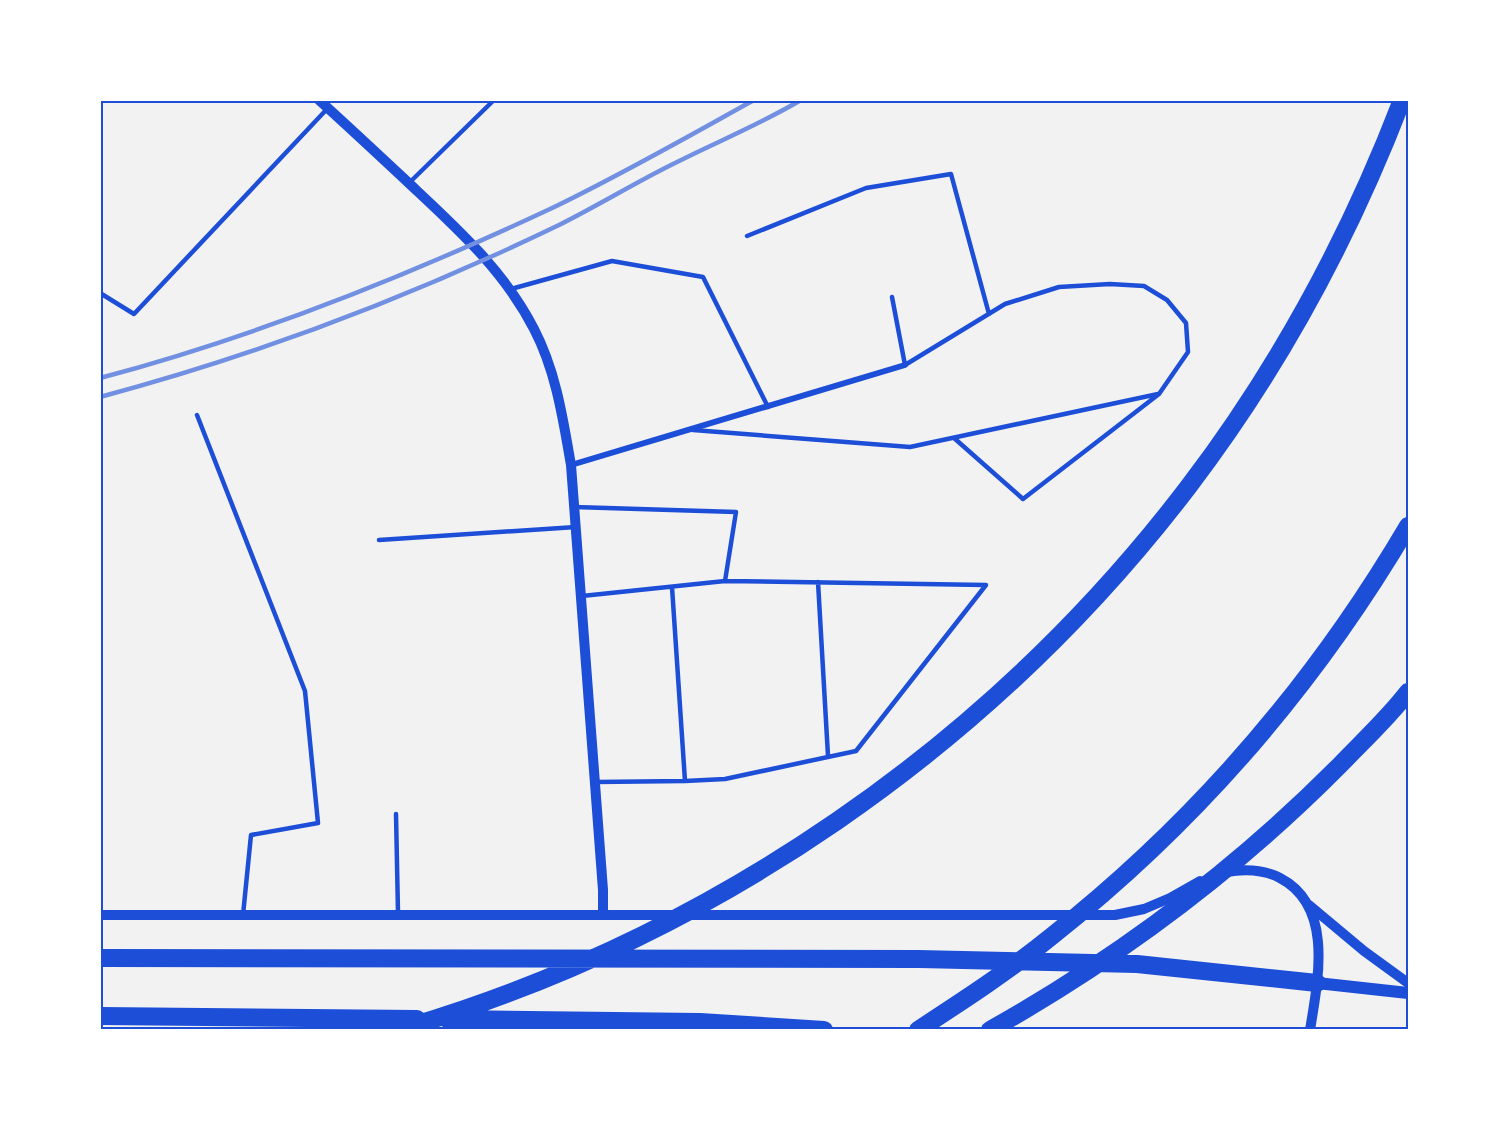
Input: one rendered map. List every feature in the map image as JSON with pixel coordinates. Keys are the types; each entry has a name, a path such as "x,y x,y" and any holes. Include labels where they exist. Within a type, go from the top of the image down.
{"highway":[{"path":"398,1029 432,1020 530,985 660,926 724,892 814,837 895,779 950,735 1035,659 1111,579 1154,529 1190,485 1252,396 1337,249 1366,188 1402,100"},
{"path":"918,1029 1052,937 1175,828 1223,779 1293,696 1361,602 1408,526"},
{"path":"990,1029 1073,981 1207,883 1316,788 1396,708 1408,692"},
{"path":"100,958 919,959 1137,964 1317,984"},
{"path":"100,1016 700,1022 824,1029"}],"main road":[{"path":"1317,984 1408,993"}],"street":[{"path":"324,104 489,261 511,289 535,330 548,361 561,407 571,465 603,914"},
{"path":"571,465 693,430 905,364"},
{"path":"100,915 603,914 1045,917 1115,915 1144,909 1218,873 1243,869 1271,873 1292,884 1309,904 1348,939 1408,983"},
{"path":"1309,904 1319,948 1317,984 1310,1029"}],"lane":[{"path":"409,183 494,100"},
{"path":"100,293 134,314 324,104"},
{"path":"747,236 866,188 951,174 989,314"},
{"path":"511,289 612,261 703,277 768,407"},
{"path":"892,297 905,364 1005,304 1059,287 1144,285 1167,300 1186,323 1188,352 1159,394 1023,499 954,438"},
{"path":"693,430 910,447 1159,394"},
{"path":"197,415 304,691 318,823 251,835 243,915"},
{"path":"574,507 736,512 725,581"},
{"path":"379,540 576,527"},
{"path":"581,596 725,581 986,585 856,751 725,779 594,782"},
{"path":"818,582 828,756"},
{"path":"672,587 685,781"},
{"path":"396,814 398,916"}],"railway":[{"path":"100,378 215,344 385,282 550,209 754,100"},
{"path":"100,397 276,343 391,300 559,225 657,172 801,100"}]}
